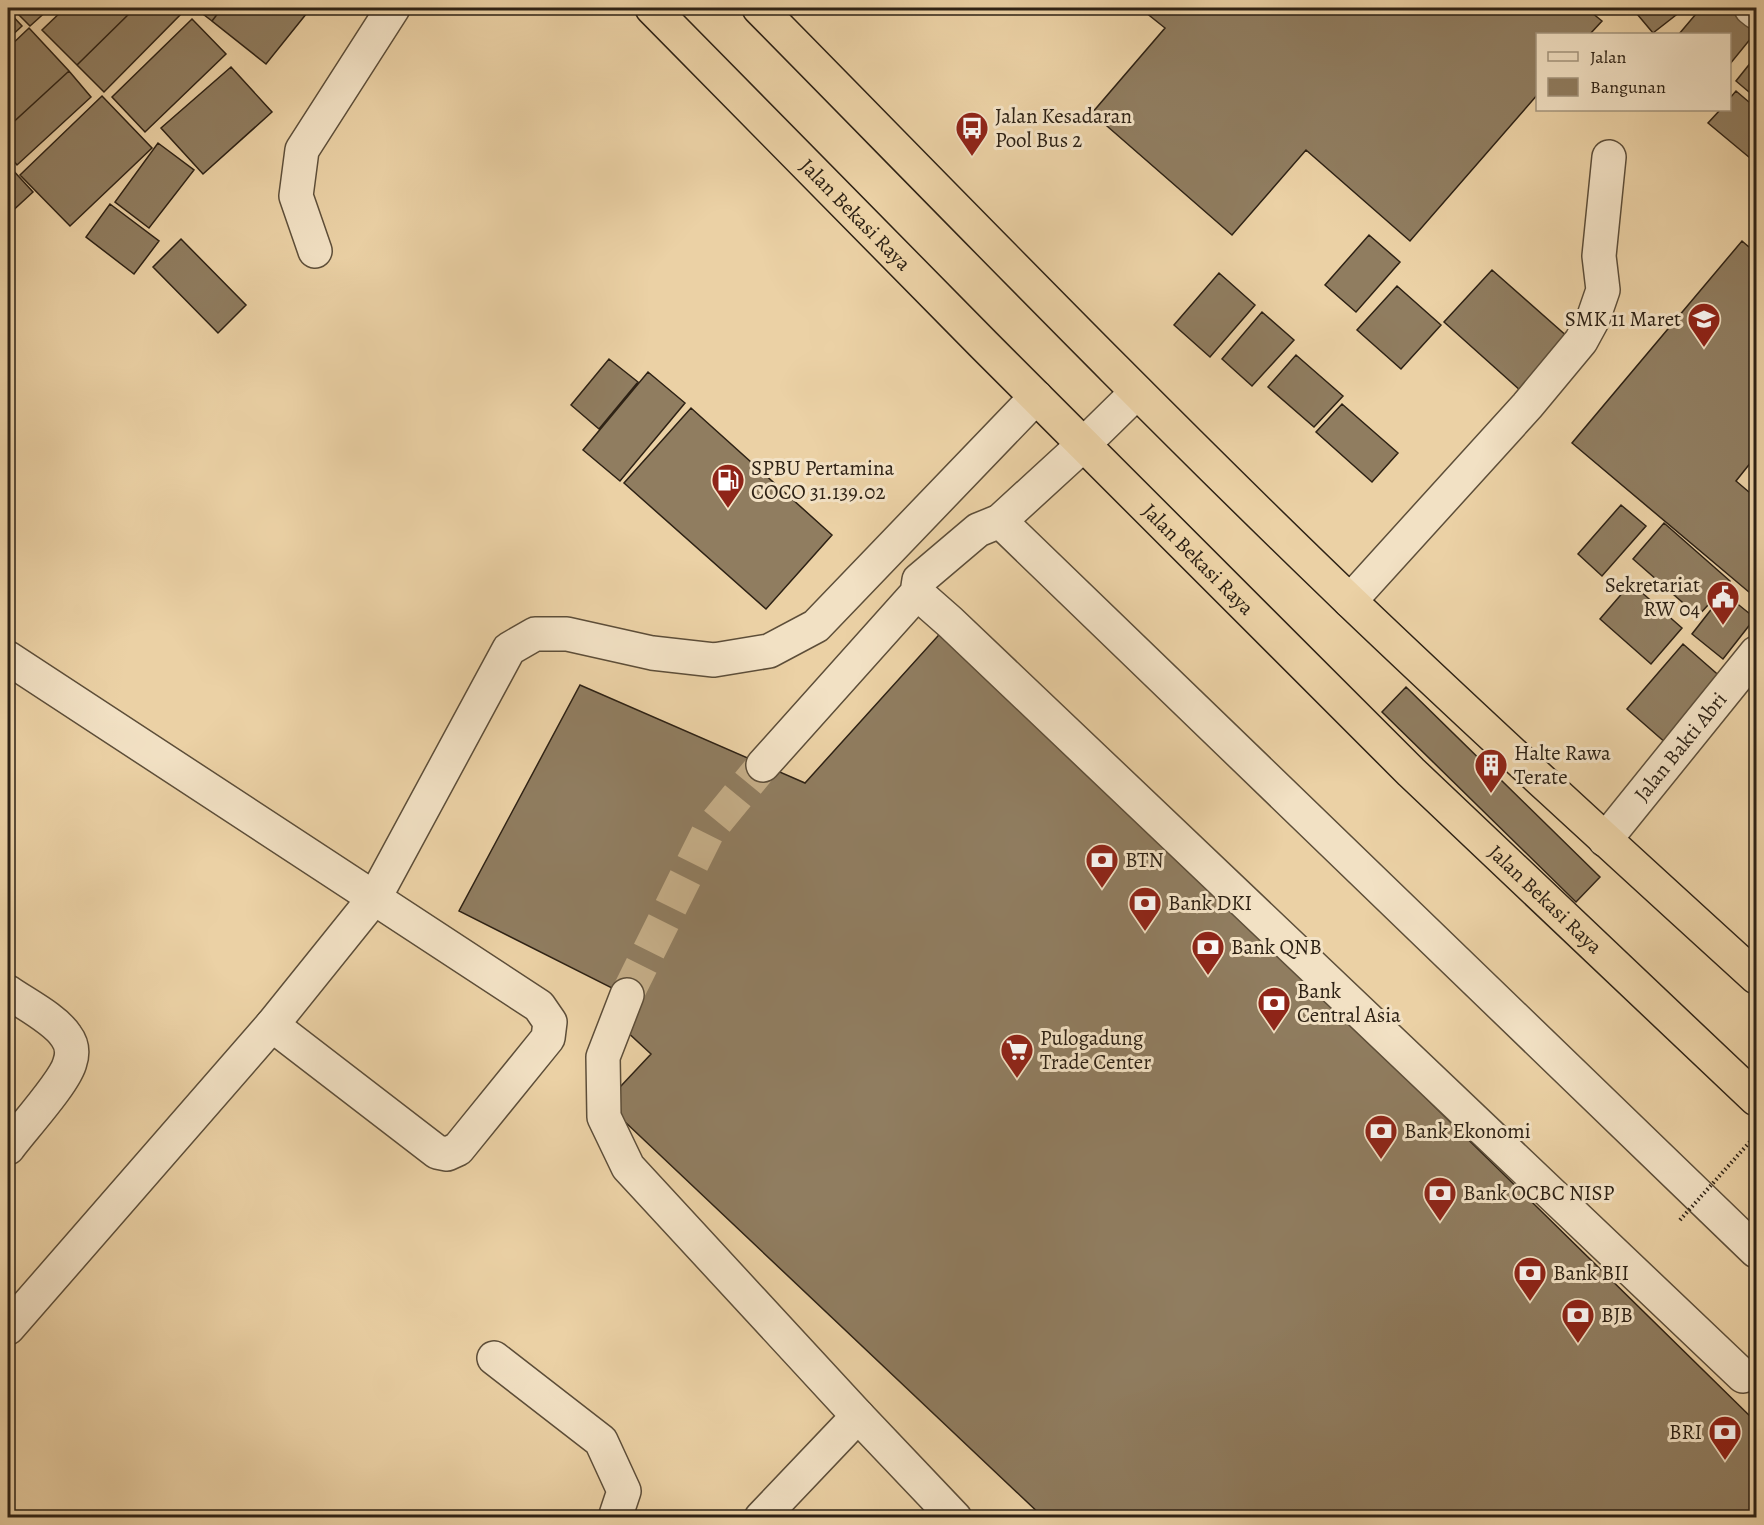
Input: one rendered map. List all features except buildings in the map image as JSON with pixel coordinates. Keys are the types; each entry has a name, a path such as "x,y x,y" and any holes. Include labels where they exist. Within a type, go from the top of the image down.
{"highway":[{"name":"Jalan Bekasi Raya","path":"652,8 1411,772 1756,1099"},
{"path":"759,8 1137,392 1350,601 1605,840 1756,977"}],"street":[{"path":"315,251 296,196 302,150 393,8"},
{"path":"1751,8 1756,12"},
{"path":"1350,601 1527,406 1581,341 1593,319 1603,290 1599,256 1610,157"},
{"path":"763,765 917,593 919,580 978,530 1000,521 1137,392"},
{"path":"8,1328 272,1026 375,897 509,649 535,634 567,634 652,653 714,660 769,651 816,626 1036,397"},
{"path":"1000,521 1756,1251"},
{"path":"917,593 1752,1376"},
{"name":"Jalan Bakti Abri","path":"1605,840 1756,654"},
{"path":"8,658 539,1006 550,1022 548,1038 458,1149 447,1154 437,1152 272,1026"},
{"path":"8,992 57,1025 72,1046 70,1063 62,1078 8,1148"},
{"path":"627,995 603,1057 604,1117 628,1167 858,1416 956,1518"},
{"path":"494,1358 601,1441 624,1491 615,1518"},
{"path":"761,1518 858,1416"}],"path":[{"path":"1680,1220 1756,1135"}],"tunnel":[{"path":"627,995 708,832 763,765"}],"place":[{"name":"Jalan Kesadaran Pool Bus 2","path":"972,157"},
{"name":"SMK 11 Maret","path":"1704,348"},
{"name":"SPBU Pertamina COCO 31.139.02","path":"728,509"},
{"name":"Sekretariat RW 04","path":"1723,626"},
{"name":"Halte Rawa Terate","path":"1491,794"},
{"name":"BTN","path":"1102,889"},
{"name":"Bank DKI","path":"1145,932"},
{"name":"Bank QNB","path":"1208,976"},
{"name":"Bank Central Asia","path":"1274,1032"},
{"name":"Pulogadung Trade Center","path":"1017,1079"},
{"name":"Bank Ekonomi","path":"1381,1160"},
{"name":"Bank OCBC NISP","path":"1440,1222"},
{"name":"Bank BII","path":"1530,1302"},
{"name":"BJB","path":"1578,1344"},
{"name":"BRI","path":"1725,1461"}]}
